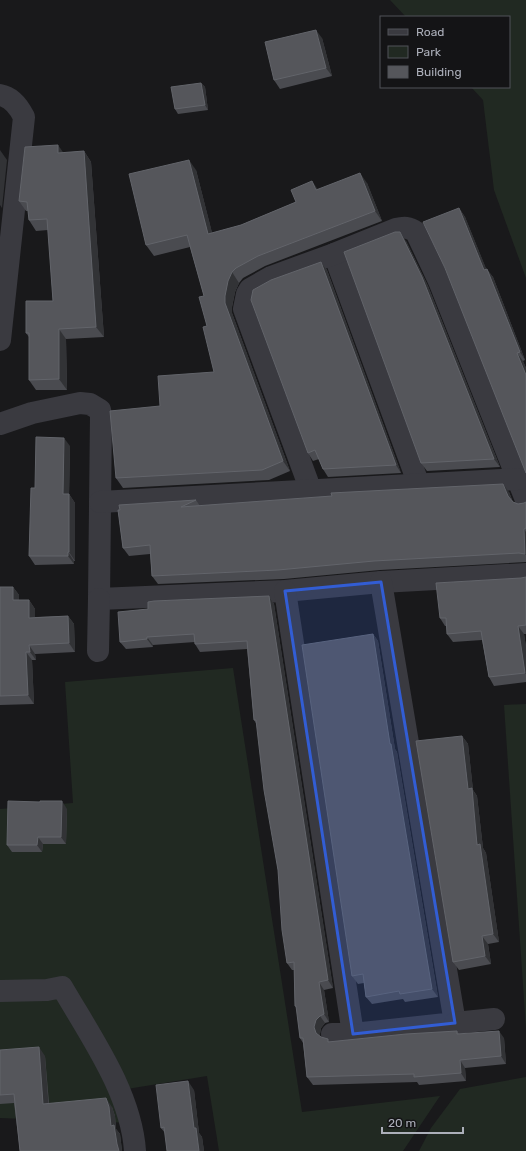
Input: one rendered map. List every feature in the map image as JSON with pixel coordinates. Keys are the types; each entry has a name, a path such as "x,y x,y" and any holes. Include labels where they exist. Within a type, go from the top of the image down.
{"street":[{"path":"0,95 5,96 15,103 24,117 0,340"},
{"path":"311,490 244,309 245,301 250,289 271,277 404,227 412,229 416,232 439,281 526,500"},
{"path":"334,254 419,485"},
{"path":"0,424 32,413 59,407 85,403 98,408 101,415 98,651"},
{"path":"100,502 518,479"},
{"path":"99,599 285,591 381,582 526,574"},
{"path":"381,582 455,1023"},
{"path":"285,591 353,1034"},
{"path":"0,991 47,990 62,987 113,1075 127,1113 135,1151"},
{"path":"332,1034 353,1034 494,1019"}],"highlighted area":[{"path":"381,582 455,1023 353,1034 285,591"}],"green space":[{"path":"390,0 526,0 526,278 494,190 483,100 472,88 510,88 510,16 405,16"},
{"path":"233,668 302,1112 440,1096 403,1151 219,1151 207,1076 127,1089 133,1123 0,1118 0,809 73,803 65,682"},
{"path":"526,704 526,1029 504,705"},
{"path":"526,1077 526,1151 419,1151 431,1128 460,1089"}],"building":[{"path":"316,30 326,68 274,80 265,42"},
{"path":"201,83 205,105 175,109 171,87"},
{"path":"58,145 58,153 84,151 96,327 59,329 59,379 29,380 29,333 26,333 26,301 53,301 47,219 29,220 27,202 19,201 25,147"},
{"path":"189,160 208,234 241,225 296,202 291,190 312,181 316,190 360,173 375,211 258,256 236,268 232,272 228,281 225,303 283,461 262,470 116,478 110,411 160,406 158,376 214,372 203,327 207,326 199,297 204,296 187,235 146,245 129,174"},
{"path":"459,208 484,270 487,269 520,352 517,353 526,375 526,473 445,268 423,222"},
{"path":"395,232 400,232 422,277 494,459 421,463 344,252"},
{"path":"321,262 396,465 323,469 315,450 308,453 251,300 253,290 271,280"},
{"path":"36,437 64,438 63,494 69,494 68,556 29,556 31,488 35,488"},
{"path":"503,484 508,496 513,502 518,504 526,502 526,528 524,529 525,554 519,553 374,561 278,570 152,576 150,545 123,548 118,510 120,510 119,505 196,500 181,507 332,496 331,493"},
{"path":"526,577 526,625 518,626 525,673 489,677 481,631 447,634 446,618 440,618 436,583"},
{"path":"0,587 13,587 13,600 29,600 29,618 68,616 69,643 29,645 30,652 26,652 28,695 0,696"},
{"path":"269,596 328,980 319,982 324,1014 316,1020 314,1027 316,1033 321,1037 328,1039 328,1042 406,1034 457,1031 457,1034 499,1031 501,1056 460,1060 461,1073 414,1077 414,1074 307,1077 303,1038 300,1038 295,1006 294,962 287,963 282,930 278,870 264,790 256,720 254,720 247,641 195,644 194,634 147,637 147,639 120,642 118,612 148,609 148,602"},
{"path":"373,634 390,744 432,989 400,994 399,991 366,997 363,974 352,976 302,645"},
{"path":"462,736 468,789 472,788 477,845 480,844 493,934 482,936 485,956 453,962 416,741"},
{"path":"8,801 62,801 61,837 38,837 37,845 7,845"},
{"path":"39,1047 43,1104 106,1098 109,1107 111,1126 114,1125 119,1151 20,1151 14,1094 0,1095 0,1050"},
{"path":"188,1081 194,1128 196,1128 199,1151 167,1151 164,1127 161,1128 156,1085"}]}
